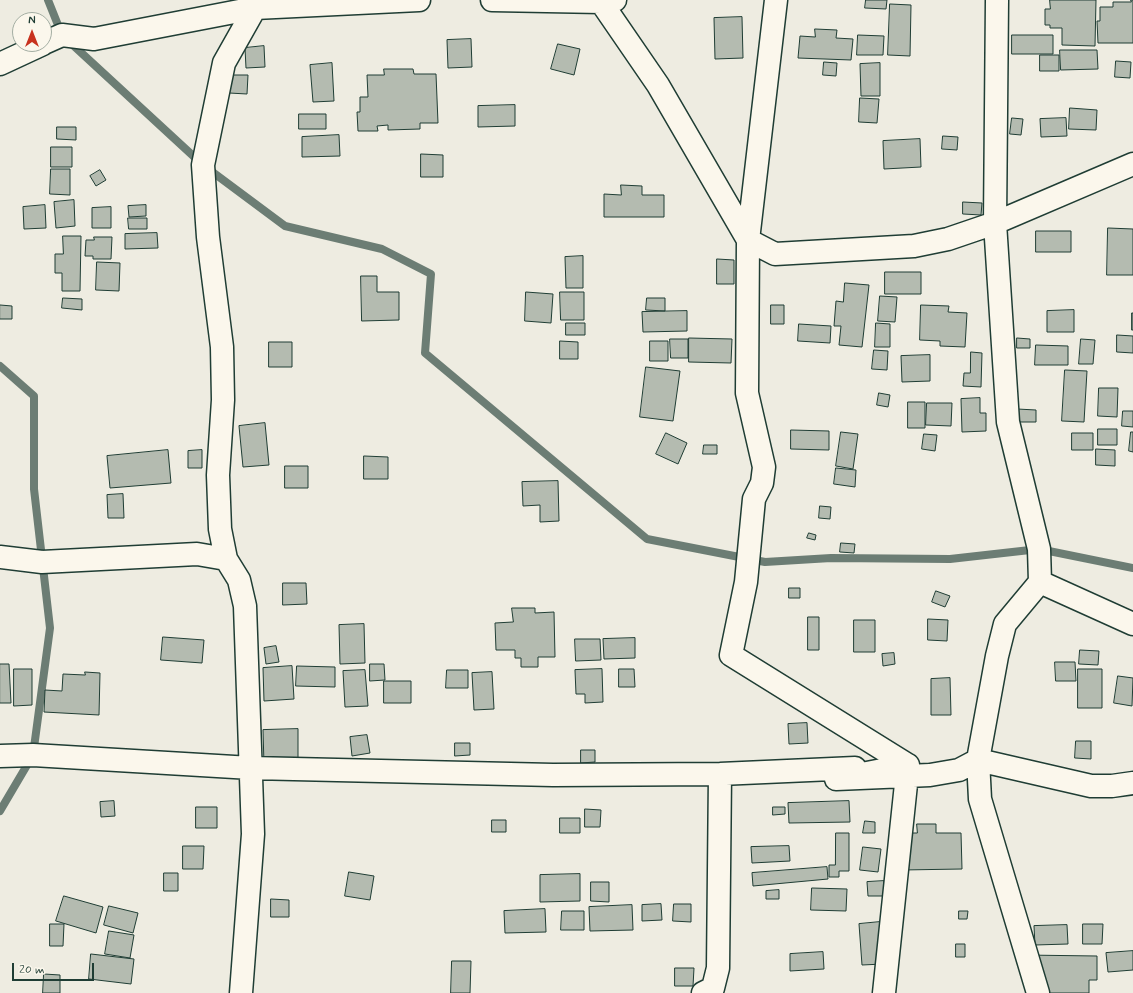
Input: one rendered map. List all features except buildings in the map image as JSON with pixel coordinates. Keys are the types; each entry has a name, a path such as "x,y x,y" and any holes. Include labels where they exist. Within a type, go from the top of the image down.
{"street":[{"path":"52,40 62,35 94,39 254,8 320,2 419,0"},
{"path":"492,0 608,1 748,240 775,254 914,246 948,239 996,223 1133,164"},
{"path":"776,0 748,240 747,393 764,467 762,483 754,499 746,582 731,655 908,765"},
{"path":"997,0 996,223 1008,422 1039,549 1040,582 1006,624 997,656 978,760 980,800 1038,993"},
{"path":"241,993 253,834 246,606 239,580 226,559 220,528 218,475 223,400 222,347 208,237 203,165 224,63 254,8"},
{"path":"0,64 26,52"},
{"path":"0,557 42,562 197,554 226,559"},
{"path":"1040,582 1133,624"},
{"path":"0,756 56,756 251,768 553,776 720,774 908,765"},
{"path":"908,765 836,779 930,775 959,770 978,760 1091,786 1112,786 1133,783"},
{"path":"884,993 908,765"},
{"path":"703,993 713,988 718,968 720,774"}],"waterway":[{"path":"48,0 62,35 203,165 285,226 382,249 431,274 425,353 647,539 765,562 831,558 950,559 1039,549 1133,568"},
{"path":"0,366 34,396 34,489 50,628 33,755 0,811"}]}
